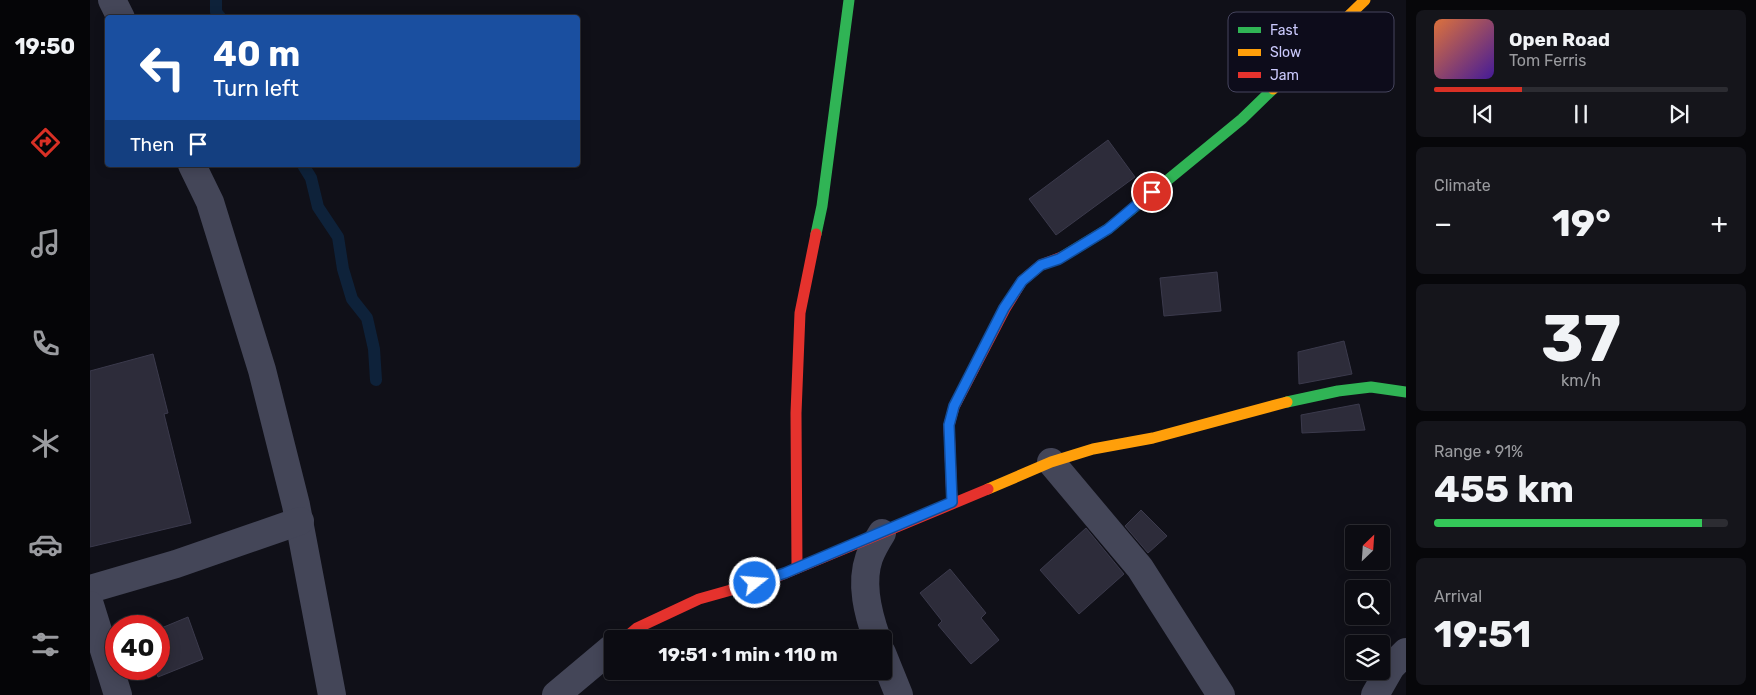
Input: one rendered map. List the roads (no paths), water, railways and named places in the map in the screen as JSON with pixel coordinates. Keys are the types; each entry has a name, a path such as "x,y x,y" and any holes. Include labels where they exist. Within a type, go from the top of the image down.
{"street":[{"path":"112,0 120,15"},
{"path":"797,568 796,413 800,314 822,206 848,0"},
{"path":"1352,12 1364,0"},
{"path":"952,502 949,425 954,406 1004,308 1022,281 1041,265 1059,259 1115,223 1242,119 1270,92"},
{"path":"193,167 210,202 262,370 300,522 332,695"},
{"path":"635,630 699,599 774,578 1051,462 1094,449 1153,438 1257,409 1338,391 1371,387 1406,392"},
{"path":"1051,462 1140,568 1221,695"},
{"path":"90,589 176,564 300,522"},
{"path":"875,630 866,598 864,576 869,557 882,533"},
{"path":"90,605 118,695"},
{"path":"1375,695 1391,667 1406,652"},
{"path":"556,695 604,655"},
{"path":"892,678 899,695"}],"waterway":[{"path":"216,0 216,12 218,15"},
{"path":"304,167 311,178 318,207 338,237 343,269 352,299 367,318 374,349 376,380"}]}
